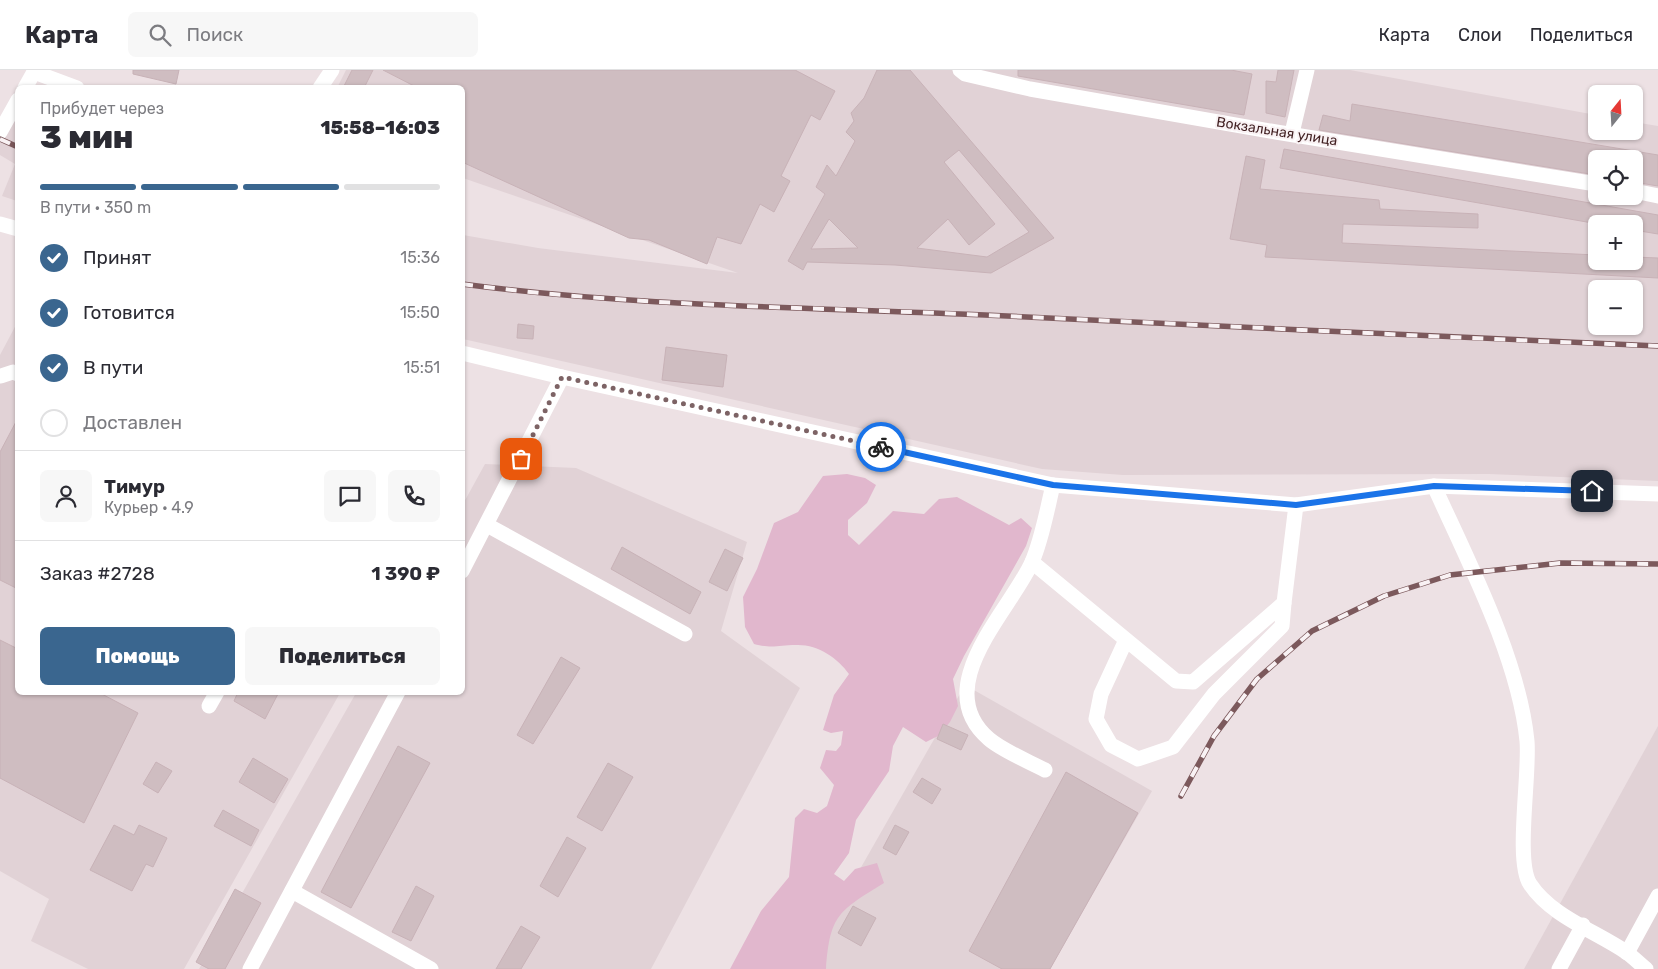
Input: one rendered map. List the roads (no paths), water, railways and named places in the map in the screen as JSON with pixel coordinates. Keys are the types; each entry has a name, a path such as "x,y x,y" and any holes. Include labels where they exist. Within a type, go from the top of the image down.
{"street":[{"path":"322,85 332,70"},
{"name":"Вокзальная улица","path":"960,70 965,74 1030,89 1588,183"},
{"path":"1292,133 1306,70"},
{"path":"27,85 35,71 70,85"},
{"path":"0,132 15,105"},
{"path":"1643,193 1658,196"},
{"path":"0,224 15,228"},
{"path":"465,354 562,377 1053,485 1296,505 1434,486 1658,494"},
{"path":"1,376 15,373"},
{"path":"465,565 562,377"},
{"path":"1045,770 988,739 971,716 965,691 978,650 1032,562 1053,485"},
{"path":"1434,486 1497,629 1520,705 1527,740 1528,773 1523,825 1526,873 1530,884 1551,906 1627,953 1646,969"},
{"path":"1126,640 1100,694 1096,719 1111,745 1138,759 1173,748 1214,694 1282,626 1296,505"},
{"path":"487,524 685,634"},
{"path":"1032,562 1176,681 1193,682 1284,603"},
{"path":"210,706 216,695"},
{"path":"250,969 396,695"},
{"path":"292,891 431,969"},
{"path":"1627,953 1658,896"},
{"path":"1559,969 1583,926"}],"railway":[{"path":"0,139 15,146"},
{"path":"465,284 527,292 658,302 1658,346"},
{"path":"1181,796 1214,736 1257,679 1312,631 1384,596 1450,575 1560,563 1658,564"}]}
